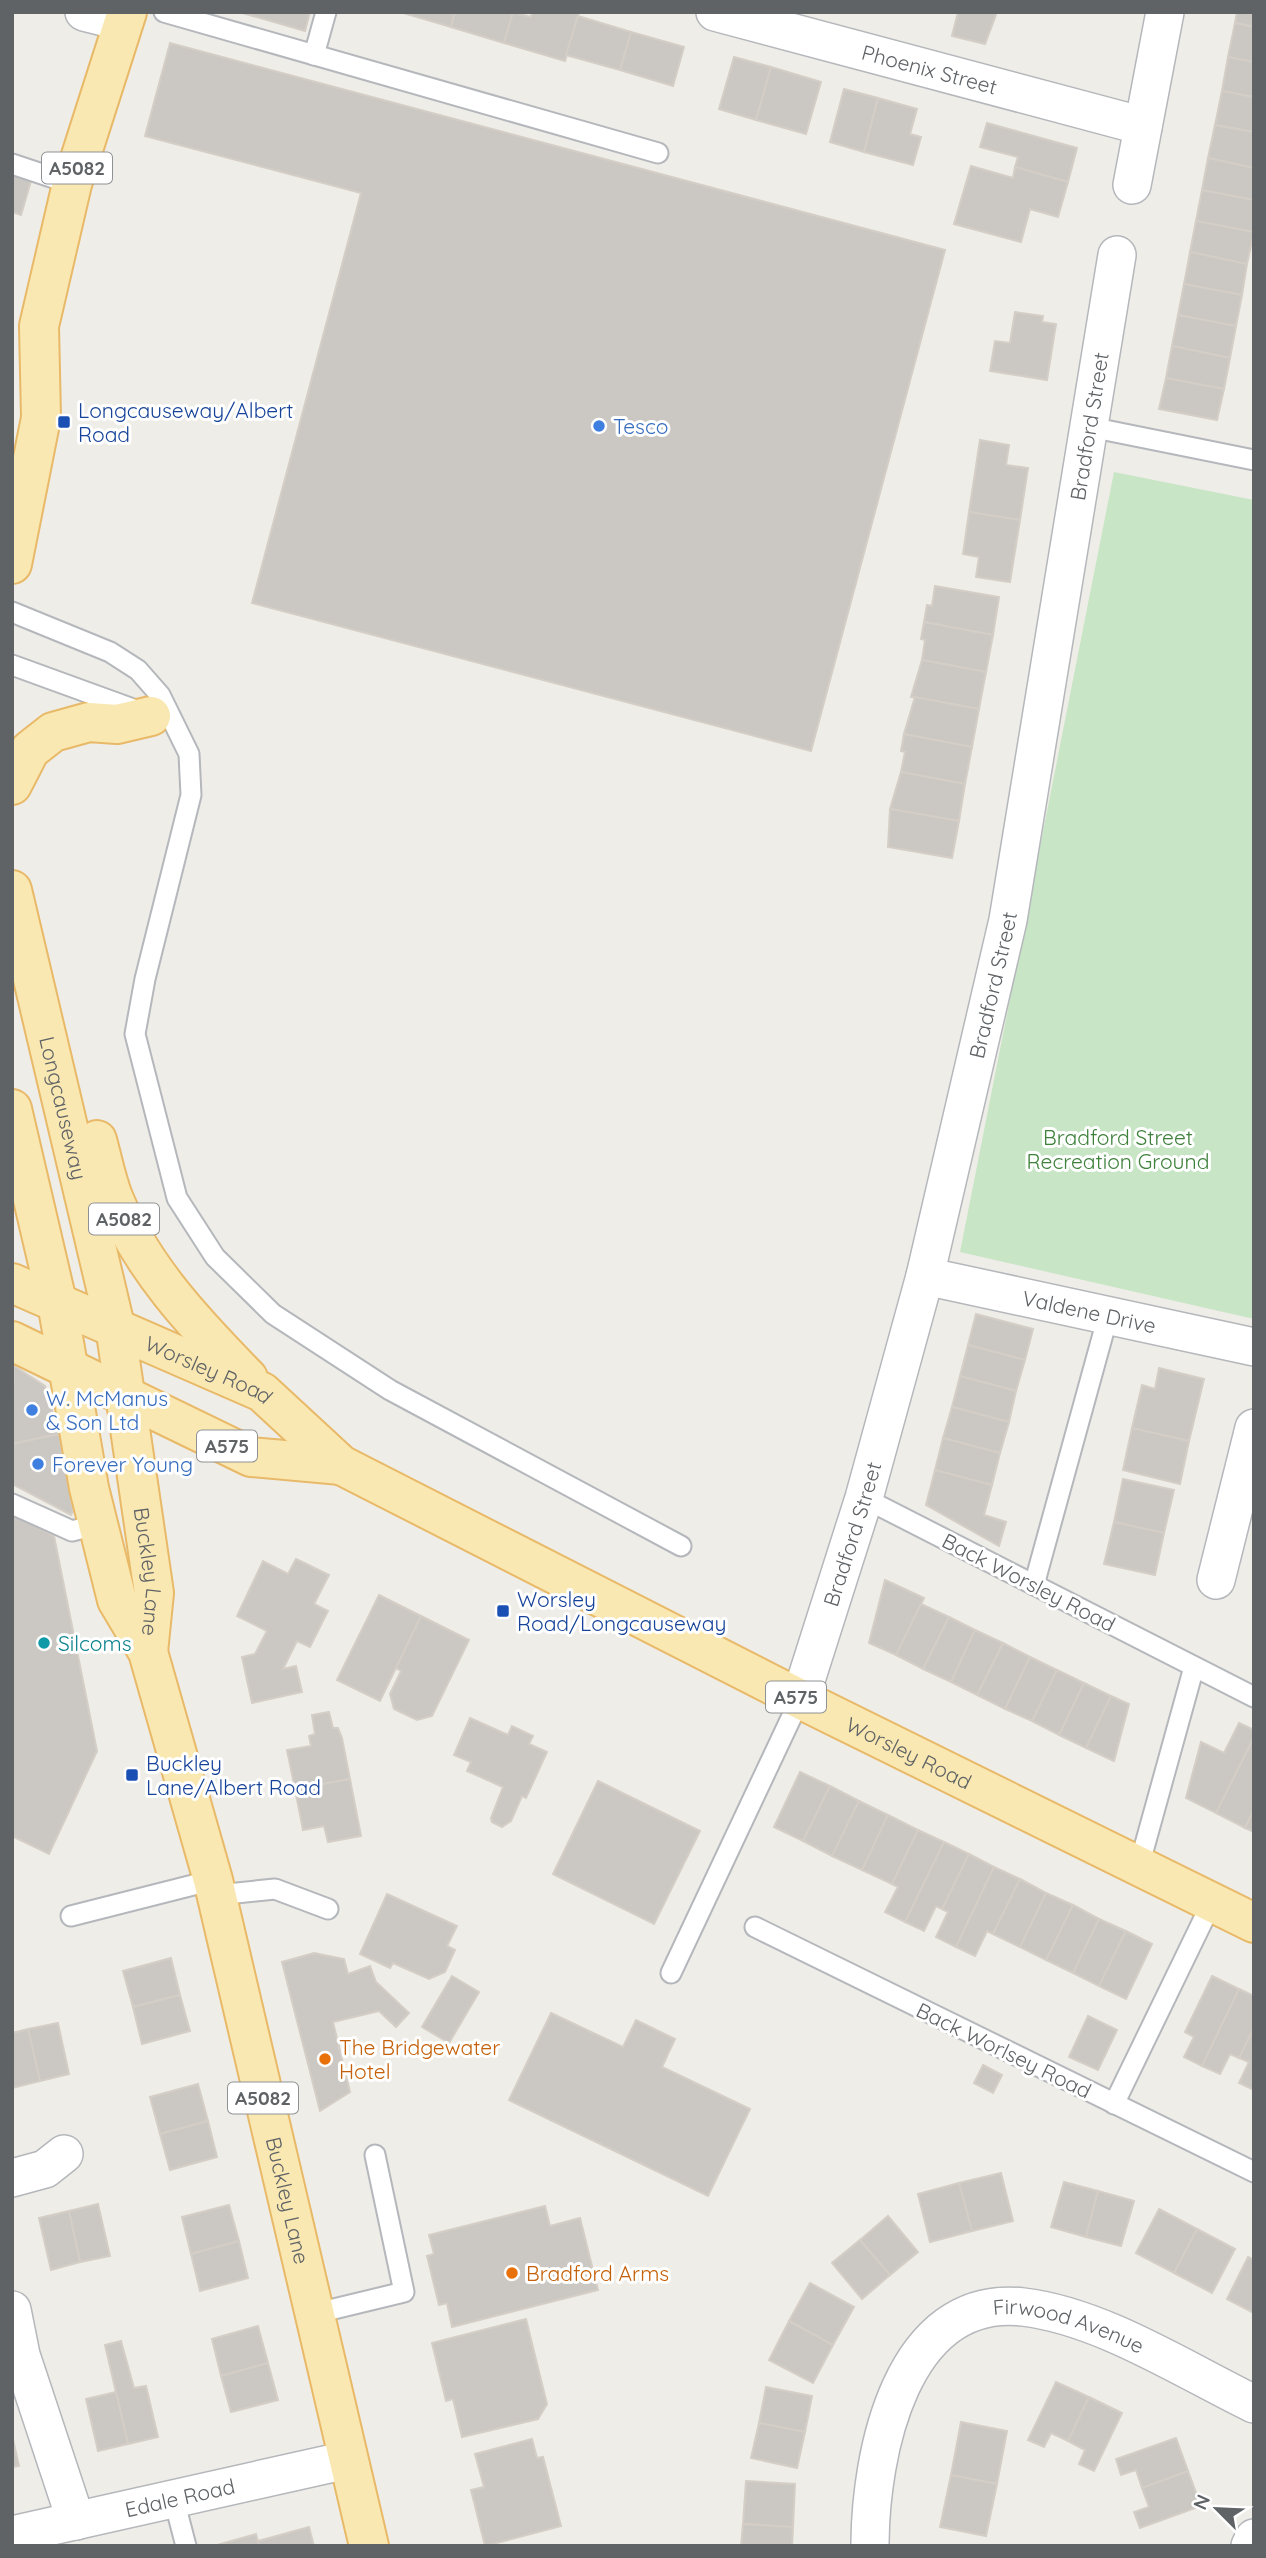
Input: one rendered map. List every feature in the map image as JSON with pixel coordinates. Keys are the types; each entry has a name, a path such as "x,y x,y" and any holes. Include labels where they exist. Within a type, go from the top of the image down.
{"main road":[{"name":"A5082","path":"12,564 41,418 39,326 72,184 125,17"},
{"name":"A5082","path":"12,375 39,326"},
{"path":"12,785 30,750 52,732 89,722 117,724 164,721"},
{"name":"Longcauseway","path":"12,890 115,1326"},
{"name":"A5082","path":"41,1014 79,1083 112,1195 141,1250 179,1304 262,1392"},
{"path":"15,1288 43,1230 51,1178 38,1091 41,1014"},
{"name":"A5082","path":"12,1109 43,1230 57,1302"},
{"name":"A575","path":"15,1288 57,1302"},
{"name":"Worsley Road","path":"57,1302 262,1392 341,1465 800,1699 1254,1923"},
{"name":"Buckley Lane","path":"57,1302 67,1368 117,1600 148,1652 215,1887 369,2546"},
{"name":"Buckley Lane","path":"115,1326 154,1593 148,1652"},
{"name":"A575","path":"12,1340 67,1368"},
{"name":"Worsley Road","path":"67,1368 251,1457 341,1465"}],"street":[{"path":"85,12 125,17"},
{"name":"Phoenix Street","path":"715,12 1143,126"},
{"path":"1132,185 1165,12"},
{"name":"Bradford Street","path":"800,1699 864,1498 925,1276 1008,920 1117,255"},
{"name":"Valdene Drive","path":"925,1276 1254,1347"},
{"path":"1216,1580 1254,1428"},
{"path":"12,2178 45,2169 64,2154"},
{"name":"Firwood Avenue","path":"870,2546 877,2464 888,2414 906,2373 931,2340 959,2319 989,2307 1023,2307 1083,2322 1254,2404"},
{"path":"12,2310 21,2355 76,2521"},
{"name":"Edale Road","path":"12,2535 347,2460"},
{"path":"1250,2546 1254,2538"}],"lane":[{"path":"164,12 658,153"},
{"path":"314,55 326,12"},
{"path":"12,164 72,184"},
{"path":"1090,427 1254,460"},
{"path":"12,612 110,652 138,670 160,695 164,721 189,754 191,795 145,979 135,1034 177,1198 215,1257 273,1314 390,1390 681,1546"},
{"path":"12,665 164,721"},
{"path":"1034,1585 1108,1316"},
{"name":"Back Worsley Road","path":"864,1498 1254,1697"},
{"path":"12,1504 72,1531 99,1524"},
{"path":"1139,1866 1194,1667"},
{"path":"671,1973 800,1699"},
{"path":"71,1916 215,1887 275,1888 328,1909"},
{"path":"1114,2104 1212,1902"},
{"name":"Back Worlsey Road","path":"755,1927 1254,2172"},
{"path":"313,2314 404,2292 375,2155"},
{"path":"174,2500 186,2546"}],"green space":[{"name":"Bradford Street Recreation Ground","path":"1114,472 1254,500 1254,1319 960,1252"}],"building":[{"path":"239,12 310,12 305,31"},
{"path":"400,12 455,12 451,27"},
{"path":"455,12 513,12 504,43 451,27"},
{"path":"513,12 531,17 532,12 579,12 565,61 504,43"},
{"path":"958,12 997,12 985,44 952,36"},
{"path":"1237,12 1254,12 1254,27 1235,23"},
{"path":"578,16 631,32 620,70 566,55"},
{"path":"1235,23 1254,27 1254,62 1228,57"},
{"path":"631,32 684,47 673,86 620,70"},
{"name":"Tesco","path":"170,43 945,250 811,751 252,603 361,193 145,136"},
{"path":"734,57 771,67 756,120 719,109"},
{"path":"1228,57 1254,62 1254,97 1222,91"},
{"path":"771,67 821,82 806,134 756,120"},
{"path":"844,89 878,98 864,152 830,142"},
{"path":"1222,91 1254,97 1254,132 1215,125"},
{"path":"878,98 917,109 910,134 921,137 913,165 864,152"},
{"path":"987,123 1077,148 1068,182 1015,167 1018,157 980,147"},
{"path":"1215,125 1254,132 1254,168 1208,158"},
{"path":"1208,158 1254,168 1254,200 1202,190"},
{"path":"971,166 1013,178 1015,167 1068,182 1058,217 1030,209 1021,242 954,224"},
{"path":"12,175 31,181 21,215 12,212"},
{"path":"1202,190 1254,200 1254,232 1196,221"},
{"path":"1196,221 1254,232 1247,264 1190,252"},
{"path":"1190,252 1247,264 1242,295 1184,284"},
{"path":"1184,284 1242,295 1236,326 1178,315"},
{"path":"1015,312 1043,316 1042,322 1056,324 1047,380 990,371 995,341 1010,343"},
{"path":"1178,315 1236,326 1230,358 1172,346"},
{"path":"1172,346 1230,358 1224,389 1166,378"},
{"path":"1166,378 1224,389 1217,420 1159,409"},
{"path":"980,440 1009,445 1006,465 1028,468 1020,520 969,512"},
{"path":"969,512 1020,520 1010,582 976,577 979,557 963,554"},
{"path":"935,586 999,597 993,635 924,622 927,605 932,606"},
{"path":"924,622 993,635 986,672 922,660 925,640 921,639"},
{"path":"922,660 986,672 979,709 911,697"},
{"path":"915,697 979,709 972,747 904,734"},
{"path":"904,734 972,747 965,784 901,772 905,752 901,751"},
{"path":"901,772 965,784 959,821 890,809"},
{"path":"890,809 959,821 952,858 888,847"},
{"path":"976,1314 1033,1329 1025,1360 968,1345"},
{"path":"968,1345 1025,1360 1016,1391 960,1376"},
{"name":"W. McManus & Son Ltd","path":"14,1366 45,1386 59,1434 12,1444"},
{"path":"1159,1368 1204,1379 1189,1441 1132,1428 1142,1385 1155,1389"},
{"path":"960,1376 1016,1391 1009,1422 952,1407"},
{"path":"952,1407 1009,1422 1000,1453 943,1438"},
{"path":"1132,1428 1189,1441 1180,1484 1123,1470"},
{"name":"Forever Young","path":"59,1434 73,1511 71,1515 12,1484 12,1444"},
{"path":"943,1438 1000,1453 992,1485 935,1470"},
{"path":"935,1470 992,1485 984,1515 1006,1522 999,1546 926,1505"},
{"path":"1123,1479 1174,1490 1164,1533 1114,1522"},
{"name":"Silcoms","path":"12,1514 54,1536 97,1751 49,1854 12,1836"},
{"path":"1114,1522 1164,1533 1155,1575 1104,1564"},
{"path":"296,1559 329,1575 314,1604 328,1611 310,1647 297,1641 283,1669 296,1666 302,1692 252,1703 242,1657 255,1654 267,1631 237,1616 263,1561 288,1574"},
{"path":"885,1580 924,1598 896,1655 869,1643"},
{"path":"379,1595 421,1616 380,1701 337,1680"},
{"path":"921,1604 949,1617 923,1669 896,1655"},
{"path":"421,1616 469,1640 432,1716 417,1720 394,1709 390,1694 401,1671 396,1668"},
{"path":"949,1617 975,1630 951,1682 923,1669"},
{"path":"975,1630 1003,1643 977,1695 951,1682"},
{"path":"1003,1643 1030,1657 1005,1709 977,1695"},
{"path":"1030,1657 1057,1670 1032,1721 1005,1709"},
{"path":"1057,1670 1084,1683 1059,1735 1032,1721"},
{"path":"1084,1683 1111,1696 1086,1748 1059,1735"},
{"path":"1111,1696 1129,1704 1114,1761 1086,1748"},
{"path":"329,1712 333,1728 338,1728 342,1738 350,1779 295,1789 287,1750 311,1746 309,1736 315,1734 312,1715"},
{"path":"470,1718 508,1735 512,1726 533,1736 529,1744 547,1752 526,1798 522,1796 511,1821 502,1827 492,1822 491,1818 503,1787 467,1771 471,1762 454,1755"},
{"path":"1239,1723 1254,1730 1254,1737 1216,1813 1186,1798 1201,1742 1224,1753"},
{"path":"1254,1737 1254,1810 1245,1828 1216,1813"},
{"path":"800,1772 830,1786 803,1841 774,1827"},
{"path":"350,1779 361,1836 328,1842 324,1826 303,1830 295,1789"},
{"path":"598,1781 700,1831 654,1924 553,1874"},
{"path":"830,1786 859,1801 832,1856 803,1841"},
{"path":"859,1801 888,1815 862,1870 832,1856"},
{"path":"1254,1810 1254,1832 1245,1828"},
{"path":"888,1815 918,1830 892,1884 862,1870"},
{"path":"918,1830 944,1842 905,1922 885,1912 898,1887 892,1884"},
{"path":"944,1842 969,1854 942,1909 936,1906 924,1931 905,1922"},
{"path":"969,1854 994,1867 956,1947 936,1937 948,1912 942,1909"},
{"path":"994,1867 1020,1879 993,1934 987,1931 975,1956 956,1947"},
{"path":"1020,1879 1046,1893 1020,1947 993,1934"},
{"path":"1046,1893 1073,1905 1046,1960 1020,1947"},
{"path":"387,1894 457,1926 447,1946 455,1950 445,1972 429,1979 393,1963 390,1968 360,1954"},
{"path":"1073,1905 1099,1919 1073,1973 1046,1960"},
{"path":"1099,1919 1126,1931 1099,1986 1073,1973"},
{"path":"1126,1931 1152,1944 1126,1999 1099,1986"},
{"name":"The Bridgewater Hotel","path":"314,1953 344,1959 348,1974 370,1966 376,1982 409,2013 396,2027 379,2011 333,2022 350,2092 320,2111 282,1962"},
{"path":"171,1958 180,1995 133,2007 123,1971"},
{"path":"452,1976 479,1992 449,2043 422,2027"},
{"path":"1212,1976 1239,1989 1202,2066 1184,2057 1194,2037 1185,2032"},
{"path":"1239,1989 1254,1996 1254,2028 1239,2058 1230,2054 1220,2074 1202,2066"},
{"path":"180,1995 190,2031 142,2044 133,2007"},
{"path":"551,2013 623,2047 636,2020 675,2039 662,2067 750,2109 708,2196 509,2100"},
{"path":"1088,2016 1117,2030 1098,2070 1069,2057"},
{"path":"58,2023 69,2074 40,2081 28,2029"},
{"path":"1254,2028 1254,2090 1239,2083 1249,2062 1239,2058"},
{"path":"28,2029 40,2081 12,2088 12,2033"},
{"path":"983,2065 1002,2075 993,2093 974,2083"},
{"path":"198,2084 208,2121 160,2134 150,2097"},
{"path":"208,2121 217,2157 170,2170 160,2134"},
{"path":"1001,2173 1013,2221 972,2231 959,2183"},
{"path":"1064,2182 1098,2191 1086,2237 1051,2227"},
{"path":"959,2183 972,2231 930,2242 918,2194"},
{"path":"1098,2191 1134,2201 1121,2246 1086,2237"},
{"path":"98,2204 110,2256 80,2262 69,2211"},
{"path":"229,2205 239,2241 191,2254 182,2217"},
{"name":"Bradford Arms","path":"545,2206 550,2226 580,2218 598,2290 452,2327 447,2303 439,2305 427,2256 434,2254 429,2235"},
{"path":"1159,2209 1197,2229 1174,2273 1136,2253"},
{"path":"69,2211 80,2262 51,2270 39,2218"},
{"path":"888,2216 918,2252 890,2275 860,2240"},
{"path":"1197,2229 1235,2249 1212,2293 1174,2273"},
{"path":"860,2240 890,2275 862,2299 832,2263"},
{"path":"239,2241 248,2278 200,2291 191,2254"},
{"path":"1248,2257 1254,2260 1254,2313 1227,2299"},
{"path":"810,2283 854,2307 833,2345 789,2321"},
{"path":"526,2319 547,2404 538,2419 462,2437 453,2399 446,2401 432,2343"},
{"path":"789,2321 833,2345 813,2383 769,2360"},
{"path":"258,2326 268,2363 221,2376 212,2339"},
{"path":"121,2341 134,2388 146,2386 158,2437 128,2444 105,2345"},
{"path":"268,2363 278,2400 231,2412 221,2376"},
{"path":"1056,2382 1089,2397 1068,2441 1051,2433 1044,2447 1028,2440"},
{"path":"766,2387 812,2396 805,2432 759,2423"},
{"path":"116,2392 128,2444 98,2451 86,2399"},
{"path":"1089,2397 1122,2413 1094,2471 1079,2464 1085,2450 1068,2441"},
{"path":"961,2422 1007,2431 997,2484 951,2475"},
{"path":"759,2423 805,2432 797,2468 751,2458"},
{"path":"12,2435 19,2466 12,2467"},
{"path":"1176,2438 1188,2471 1142,2488 1136,2470 1121,2475 1116,2459"},
{"path":"532,2439 537,2458 543,2457 561,2526 485,2546 471,2490 484,2487 475,2454"},
{"path":"1188,2471 1201,2506 1140,2528 1134,2512 1149,2507 1142,2488"},
{"path":"951,2475 997,2484 986,2536 940,2527"},
{"path":"746,2481 795,2484 793,2527 743,2524"},
{"path":"743,2524 793,2527 792,2546 741,2546"},
{"path":"309,2527 314,2546 259,2546 258,2541"},
{"path":"256,2534 259,2546 217,2546 217,2545"}],"place":[{"name":"Longcauseway/Albert Road","path":"64,422"},
{"name":"Tesco","path":"599,426"},
{"name":"W. McManus & Son Ltd","path":"32,1410"},
{"name":"Forever Young","path":"38,1464"},
{"name":"Worsley Road/Longcauseway","path":"503,1611"},
{"name":"Silcoms","path":"44,1643"},
{"name":"Buckley Lane/Albert Road","path":"132,1775"},
{"name":"The Bridgewater Hotel","path":"325,2059"},
{"name":"Bradford Arms","path":"512,2273"}]}
